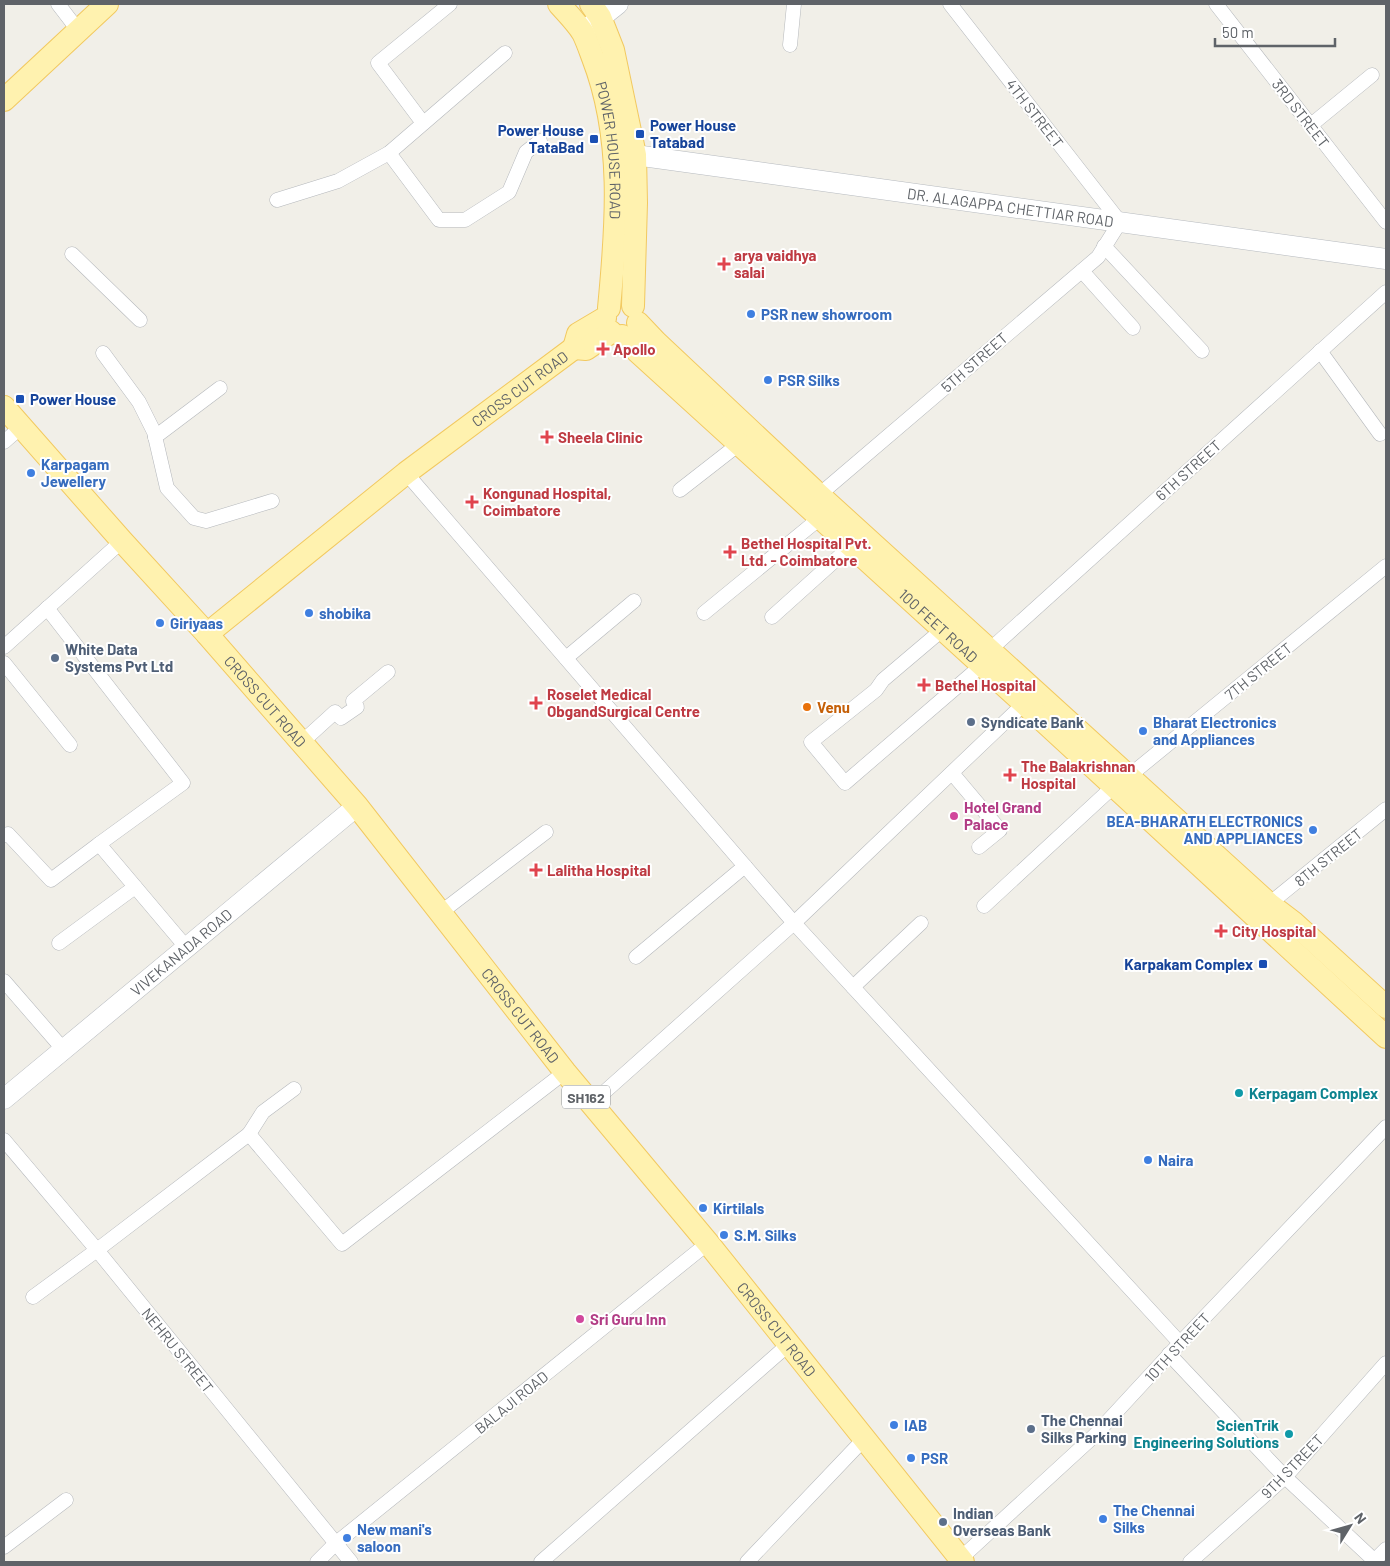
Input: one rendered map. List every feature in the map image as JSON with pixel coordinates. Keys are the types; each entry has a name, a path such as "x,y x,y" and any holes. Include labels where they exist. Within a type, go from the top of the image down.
{"main road":[{"path":"4,100 107,4"},
{"name":"POWER HOUSE ROAD","path":"564,6 583,32 598,71 607,104 616,166 616,240 620,320"},
{"name":"POWER HOUSE ROAD","path":"596,10 614,50 635,156 636,221 620,320"},
{"name":"CROSS CUT ROAD","path":"207,634 406,473 574,348 578,334 620,320"},
{"name":"100 FEET ROAD","path":"620,320 739,444 942,630 983,659 1030,698 1122,781 1386,1037"},
{"name":"100 FEET ROAD","path":"620,320 656,342 819,495 983,659"},
{"name":"CROSS CUT ROAD","path":"4,407 12,434 122,541 207,634 357,806 565,1072 708,1242 961,1561"},
{"name":"100 FEET ROAD","path":"1122,781 1294,923 1386,1007"}],"street":[{"path":"58,4 78,30"},
{"path":"423,123 378,63 450,4"},
{"path":"583,32 596,10 618,4"},
{"path":"790,46 794,4"},
{"name":"4TH STREET","path":"950,4 1120,222"},
{"name":"3RD STREET","path":"1216,4 1386,222"},
{"path":"277,200 338,181 389,153 505,53"},
{"path":"1311,126 1372,75"},
{"path":"389,153 439,220 465,220 509,192 526,152 540,141"},
{"name":"DR. ALAGAPPA CHETTIAR ROAD","path":"635,156 1386,258"},
{"name":"5TH STREET","path":"819,495 1098,257 1120,222"},
{"path":"1104,246 1202,351"},
{"path":"72,254 140,320"},
{"path":"1082,270 1133,328"},
{"name":"6TH STREET","path":"942,630 884,680 876,690 811,742 845,783 1386,292"},
{"path":"1320,351 1380,434"},
{"path":"103,353 139,402 155,438 167,488 194,518 206,521 272,501"},
{"path":"155,438 220,388"},
{"path":"680,490 739,444"},
{"path":"406,473 794,923 1180,1343"},
{"path":"704,613 820,518"},
{"path":"4,647 122,541"},
{"path":"772,617 850,546"},
{"name":"7TH STREET","path":"984,906 1122,781 1386,566"},
{"path":"566,658 634,601"},
{"path":"4,835 8,834 51,880 184,783 47,608"},
{"path":"4,664 70,746"},
{"path":"302,742 335,712 341,718 357,707 353,700 388,672"},
{"path":"591,1104 794,923 1030,698"},
{"path":"952,773 1000,830 979,847"},
{"name":"VIVEKANADA ROAD","path":"4,1099 357,806"},
{"name":"8TH STREET","path":"1270,904 1386,809"},
{"path":"440,913 546,832"},
{"path":"99,844 186,948"},
{"path":"636,958 746,866"},
{"path":"59,943 135,887"},
{"path":"853,987 921,923"},
{"path":"4,981 63,1050"},
{"path":"249,1134 342,1244 565,1072"},
{"path":"33,1297 98,1250 249,1134 263,1112 294,1090"},
{"name":"10TH STREET","path":"961,1561 1094,1436 1169,1354 1386,1127"},
{"name":"NEHRU STREET","path":"4,1140 98,1250 351,1562"},
{"name":"BALAJI ROAD","path":"316,1562 708,1242"},
{"path":"541,1562 789,1344"},
{"path":"1169,1354 1284,1477 1375,1562 1386,1549"},
{"name":"9TH STREET","path":"1190,1562 1284,1477 1386,1363"},
{"path":"747,1562 864,1438"},
{"path":"4,1547 66,1500"}],"place":[{"name":"Power House Tatabad","path":"640,134"},
{"name":"Power House TataBad","path":"594,139"},
{"name":"arya vaidhya salai","path":"724,264"},
{"name":"PSR new showroom","path":"751,314"},
{"name":"Apollo","path":"603,349"},
{"name":"PSR Silks","path":"768,380"},
{"name":"Power House","path":"20,399"},
{"name":"Sheela Clinic","path":"547,437"},
{"name":"Karpagam Jewellery","path":"31,473"},
{"name":"Kongunad Hospital, Coimbatore","path":"472,502"},
{"name":"Bethel Hospital Pvt. Ltd. - Coimbatore","path":"730,552"},
{"name":"shobika","path":"309,613"},
{"name":"Giriyaas","path":"160,623"},
{"name":"White Data Systems Pvt Ltd","path":"55,658"},
{"name":"Bethel Hospital","path":"924,685"},
{"name":"Roselet Medical ObgandSurgical Centre","path":"536,703"},
{"name":"Venu","path":"807,707"},
{"name":"Syndicate Bank","path":"971,722"},
{"name":"Bharat Electronics and Appliances","path":"1143,731"},
{"name":"The Balakrishnan Hospital","path":"1010,775"},
{"name":"Hotel Grand Palace","path":"954,816"},
{"name":"BEA-BHARATH ELECTRONICS AND APPLIANCES","path":"1313,830"},
{"name":"Lalitha Hospital","path":"536,870"},
{"name":"City Hospital","path":"1221,931"},
{"name":"Karpakam Complex","path":"1263,964"},
{"name":"Kerpagam Complex","path":"1239,1093"},
{"name":"Naira","path":"1148,1160"},
{"name":"Kirtilals","path":"703,1208"},
{"name":"S.M. Silks","path":"724,1235"},
{"name":"Sri Guru Inn","path":"580,1319"},
{"name":"IAB","path":"894,1425"},
{"name":"The Chennai Silks Parking","path":"1031,1429"},
{"name":"ScienTrik Engineering Solutions","path":"1289,1434"},
{"name":"PSR","path":"911,1458"},
{"name":"The Chennai Silks","path":"1103,1519"},
{"name":"Indian Overseas Bank","path":"943,1522"},
{"name":"New mani's saloon","path":"347,1538"}]}
